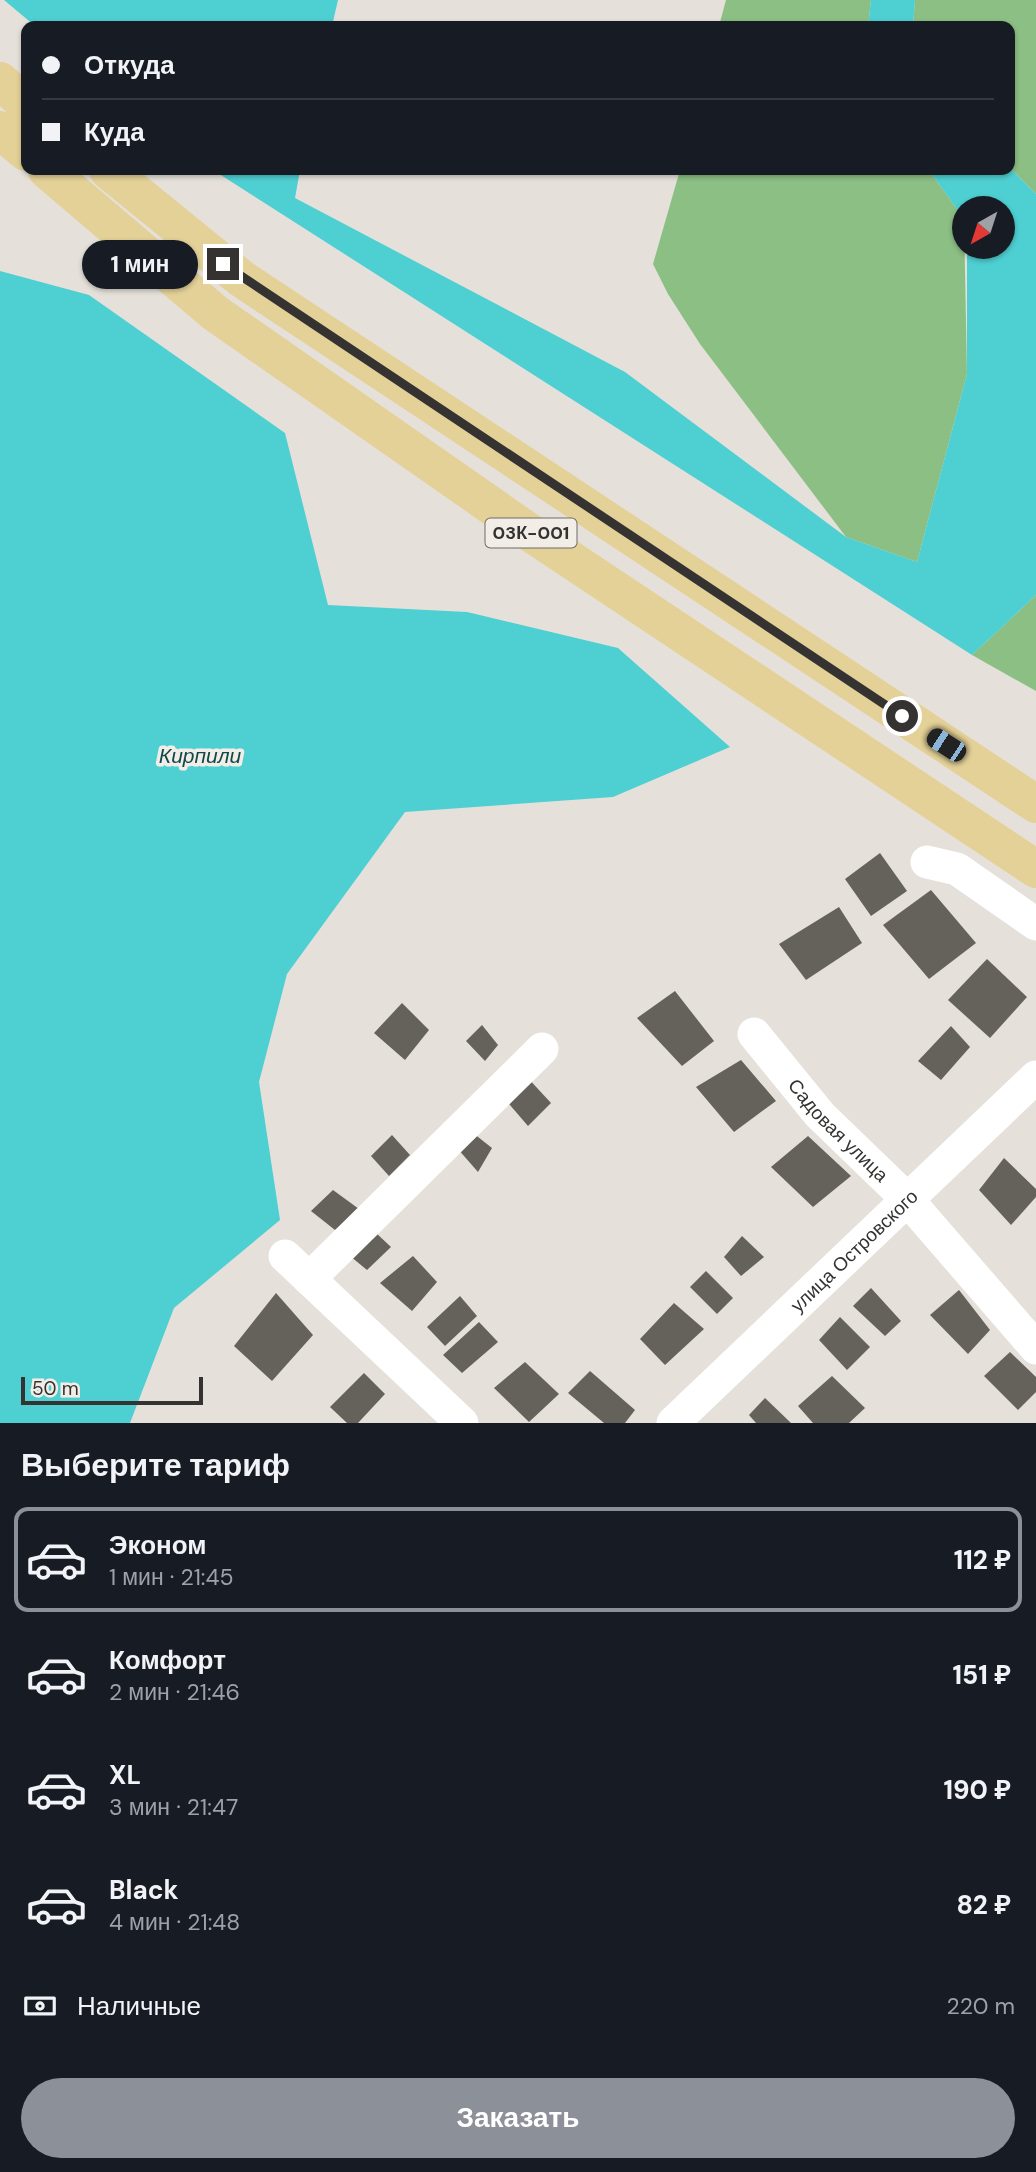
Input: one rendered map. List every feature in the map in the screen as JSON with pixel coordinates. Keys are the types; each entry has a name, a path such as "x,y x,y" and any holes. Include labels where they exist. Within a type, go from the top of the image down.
{"main road":[{"path":"0,81 21,100"},
{"path":"0,130 21,148"},
{"name":"03К-001","path":"53,175 215,313 529,532 1036,869"},
{"name":"03К-001","path":"114,175 243,279 1036,804"},
{"path":"879,701 925,718 1010,772 1036,783"}],"street":[{"path":"927,862 957,869 1036,924"},
{"name":"Садовая улица","path":"754,1034 820,1115 906,1198 1036,1349"},
{"path":"310,1279 542,1049"},
{"name":"улица Островского","path":"673,1423 906,1198 1036,1077"},
{"path":"285,1256 461,1423"}],"green space":[{"path":"726,0 871,0 869,21 720,21"},
{"path":"915,0 1036,0 1036,194 1015,173 1015,21 913,21"},
{"path":"679,175 933,175 952,202 952,259 965,259 967,374 917,562 846,537 700,344 668,294 653,264"},
{"path":"1036,595 1036,691 972,655"}],"water":[{"path":"4,0 338,0 333,21 29,21"},
{"path":"871,0 915,0 913,21 869,21"},
{"path":"1015,173 1036,194 1036,595 972,655 221,175 299,175 295,198 625,372 846,537 917,562 967,374 967,259 1015,259 1015,196 952,196 952,202 933,175"},
{"name":"Кирпили","path":"0,271 89,295 285,433 328,605 467,612 618,648 730,747 613,797 405,812 287,974 259,1082 280,1220 174,1308 130,1423 0,1423"}],"building":[{"path":"880,853 907,891 871,916 845,879"},
{"path":"931,890 976,943 929,979 883,925"},
{"path":"839,907 862,943 806,980 779,944"},
{"path":"987,959 1027,997 990,1038 948,1000"},
{"path":"675,991 714,1041 682,1066 637,1018"},
{"path":"402,1003 429,1030 405,1060 374,1033"},
{"path":"482,1025 498,1045 485,1061 466,1041"},
{"path":"951,1026 970,1047 941,1080 918,1061"},
{"path":"741,1060 776,1101 734,1132 696,1087"},
{"path":"526,1076 551,1103 528,1126 504,1098"},
{"path":"473,1133 492,1148 478,1172 457,1148"},
{"path":"392,1135 410,1155 389,1176 371,1156"},
{"path":"808,1136 851,1176 813,1207 771,1167"},
{"path":"1004,1158 1036,1189 1036,1197 1011,1225 979,1190"},
{"path":"333,1190 359,1209 335,1230 311,1211"},
{"path":"375,1232 391,1247 367,1270 350,1256"},
{"path":"742,1236 764,1257 741,1276 724,1257"},
{"path":"413,1256 437,1282 412,1311 380,1283"},
{"path":"706,1271 733,1298 717,1314 690,1287"},
{"path":"871,1288 901,1321 885,1336 853,1306"},
{"path":"959,1290 990,1330 968,1354 930,1315"},
{"path":"276,1293 313,1335 272,1381 234,1346"},
{"path":"460,1296 477,1316 445,1346 427,1327"},
{"path":"674,1303 704,1329 665,1365 640,1339"},
{"path":"840,1317 870,1347 847,1370 819,1340"},
{"path":"479,1322 498,1342 462,1373 443,1355"},
{"path":"1010,1352 1036,1377 1036,1392 1018,1410 984,1376"},
{"path":"525,1362 559,1394 529,1422 494,1388"},
{"path":"590,1371 635,1410 625,1423 604,1423 568,1393"},
{"path":"364,1373 385,1394 358,1423 347,1423 330,1407"},
{"path":"832,1376 865,1408 849,1423 813,1423 798,1406"},
{"path":"765,1398 791,1423 756,1423 749,1415"}],"route":[{"path":"223,264 902,716"}]}
